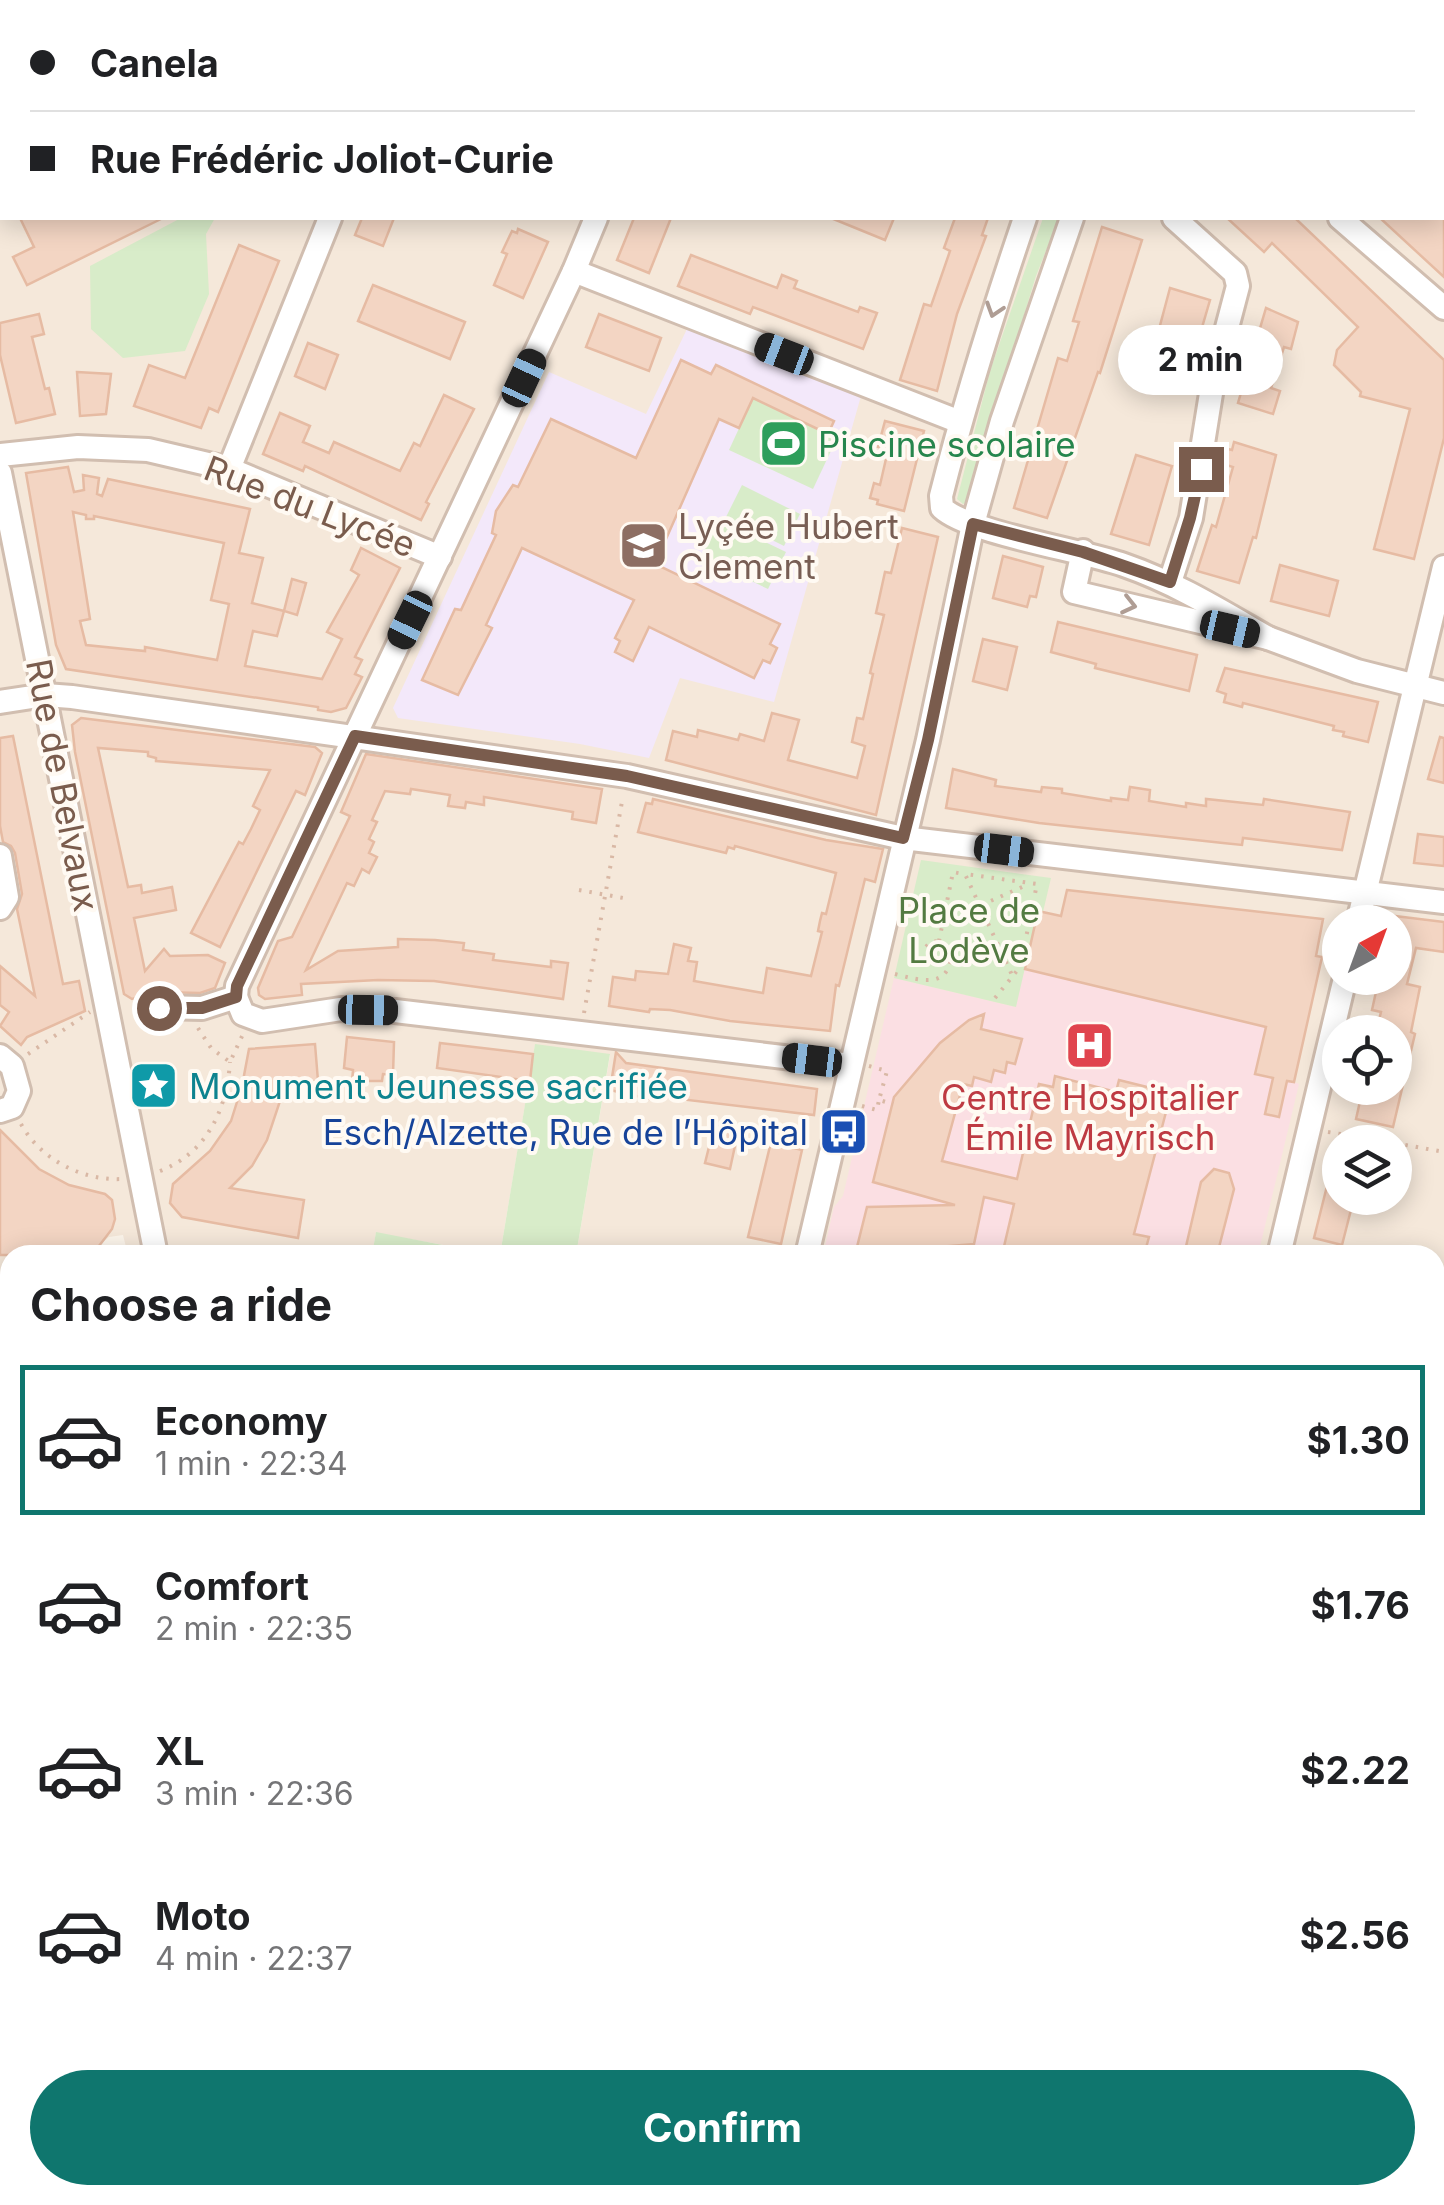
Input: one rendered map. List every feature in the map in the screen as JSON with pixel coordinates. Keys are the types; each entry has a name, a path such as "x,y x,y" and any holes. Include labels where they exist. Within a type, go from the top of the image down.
{"street":[{"path":"230,470 329,220"},
{"path":"590,220 574,271 237,986 238,1006 251,1019 262,1021 341,1009 394,1010 860,1066"},
{"path":"1025,220 960,422 941,496 942,508 952,518 1083,552 1170,582 1268,638"},
{"path":"809,1245 860,1066 903,838 928,740 973,524 1002,420 1071,220"},
{"path":"1170,582 1190,518 1213,381 1238,286 1235,273 1176,220"},
{"path":"1342,220 1444,308"},
{"path":"574,271 960,422"},
{"name":"Rue du Lycée","path":"0,455 78,447 148,450 230,470 440,557"},
{"name":"Rue de Belvaux","path":"0,474 154,1245"},
{"path":"1083,552 1074,592 1268,638 1357,672 1444,693"},
{"path":"1362,905 1444,568"},
{"path":"0,702 45,695 355,736 627,776 903,838 1444,902"},
{"path":"0,856 7,898 0,908"},
{"path":"159,1008 202,1008 236,997"},
{"path":"1302,1050 1322,1054"},
{"path":"0,1111 12,1106 20,1091 6,1061"},
{"path":"1281,1245 1322,1072"}],"path":[{"path":"580,1033 627,776"},
{"path":"939,941 954,872 1037,884 1020,967 995,998"},
{"path":"964,874 1012,975"},
{"path":"943,922 1029,884"},
{"path":"579,890 629,899"},
{"path":"925,948 930,942 939,941 951,949 1024,944"},
{"path":"890,973 927,982 935,980 948,968 951,949"},
{"path":"6,1061 108,1005"},
{"path":"190,1008 211,1048 230,1062 251,1019"},
{"path":"860,1066 887,1071 877,1110 862,1106"},
{"path":"880,1100 893,1104"},
{"path":"1309,1129 1322,1131"},
{"path":"1412,1146 1444,1152"},
{"path":"0,1581 0,1593"}],"shaded area":[{"path":"0,220 1444,220 1444,1245 578,1245 610,1055 535,1045 502,1245 444,1245 376,1233 374,1245 126,1245 123,1235 109,1237 99,1245 0,1245"},
{"name":"Lyçée Hubert Clement","path":"687,329 861,396 774,702 680,678 649,758 398,718 393,708 549,372 646,414"},
{"name":"Centre Hospitalier Émile Mayrisch","path":"1067,890 1098,893 1084,926 1317,978 1294,1082 1299,1084 1260,1245 825,1245 834,1207 843,1196 894,978 1015,1007 1038,910 1061,916"}],"green space":[{"path":"177,220 214,220 206,234 209,294 185,351 123,358 91,329 90,266"},
{"path":"1042,220 1058,220 1036,276 967,503 963,504 957,499 990,371"},
{"name":"Piscine scolaire","path":"753,398 837,438 813,489 729,450"},
{"path":"742,485 800,514 784,546 726,517"},
{"path":"719,520 786,552 768,589 701,557"},
{"name":"Place de Lodève","path":"921,860 1051,878 1043,912 1038,911 1016,1007 894,978"},
{"path":"535,1044 610,1054 578,1245 502,1245"},
{"path":"376,1232 443,1245 374,1245"}],"building":[{"path":"21,220 159,220 27,285 13,257 34,247"},
{"path":"361,220 393,220 383,246 355,235"},
{"path":"633,220 670,220 649,273 617,260"},
{"path":"836,220 893,220 885,240"},
{"path":"954,220 987,220 982,235 986,236 957,314 937,391 900,380 924,304 931,306 950,251 944,248"},
{"path":"1229,220 1297,220 1444,360 1444,438 1414,559 1374,549 1410,409 1360,396 1361,392 1334,365 1337,350 1358,327 1272,243 1264,252"},
{"path":"1382,220 1444,220 1444,277"},
{"path":"1102,227 1142,240 1100,373 1047,518 1014,508 1058,358 1067,361 1079,322 1073,321"},
{"path":"518,229 548,242 523,298 494,285 507,254 502,252 512,231 517,233"},
{"path":"239,245 279,261 218,412 209,408 201,428 134,406 149,365 185,378"},
{"path":"691,255 777,288 782,275 797,281 794,288 858,312 860,307 877,313 863,349 753,307 750,314 678,286"},
{"path":"373,285 465,322 450,359 358,321"},
{"path":"1170,288 1210,300 1184,389 1146,378"},
{"path":"1266,308 1298,322 1291,349 1284,347 1271,388 1280,391 1273,414 1238,403"},
{"path":"39,314 44,334 32,337 55,414 16,423 0,355 0,323"},
{"path":"599,314 661,338 649,371 586,347"},
{"path":"308,343 338,355 325,389 295,376"},
{"path":"681,360 711,374 716,365 834,421 828,434 753,398 739,428 719,419 655,564 780,624 770,644 777,648 770,663 763,660 754,678 649,627 633,661 615,652 620,641 615,638 634,600 522,548 486,625 492,628 458,695 422,680 496,535 492,533 496,511 513,485 518,487 551,419 636,458"},
{"path":"77,372 111,374 106,414 80,416"},
{"path":"444,395 474,409 426,502 429,504 421,520 305,466 303,471 263,454 280,413 310,426 303,442 329,453 334,442 400,471 414,443 420,446"},
{"path":"885,421 924,431 904,511 877,504 878,500 870,498 874,483 880,485 888,450 878,447"},
{"path":"1234,442 1276,455 1256,538 1253,537 1239,583 1197,571 1212,525 1216,527 1233,467 1223,464"},
{"path":"1136,455 1172,466 1149,545 1111,534"},
{"path":"68,467 74,492 84,490 83,475 99,478 97,494 102,496 108,479 250,509 239,553 263,558 252,603 284,611 277,636 253,631 245,666 322,679 342,639 327,632 359,575 351,570 361,548 400,568 355,657 362,660 355,674 362,677 346,708 331,712 66,669 56,645 26,473","holes":["73,512 86,515 86,519 94,516 224,543 211,600 229,604 217,660 145,647 145,651 86,645 80,621 90,619"]},
{"path":"902,528 938,537 876,815 666,760 673,731 697,737 698,730 738,740 740,734 764,741 772,713 799,720 788,760 857,778 865,746 852,742 857,718 863,719 873,674 870,673 884,615 876,613 885,572 891,573"},
{"path":"1003,556 1043,567 1036,597 1030,596 1027,607 993,598"},
{"path":"1280,565 1338,581 1329,616 1271,601"},
{"path":"292,579 306,583 297,615 284,611"},
{"path":"1058,622 1197,655 1189,691 1095,668 1096,664 1051,652"},
{"path":"983,639 1017,647 1007,690 973,681"},
{"path":"1225,668 1378,702 1368,742 1343,736 1344,732 1333,730 1334,726 1243,703 1242,707 1224,702 1226,694 1217,691"},
{"path":"81,718 315,747 322,753 305,795 296,791 220,947 191,933 239,842 243,844 251,829 260,810 253,806 270,770 156,761 148,752 98,748 128,887 141,885 142,893 172,887 176,910 134,918 145,971 164,949 170,956 208,955 225,963 215,988 200,993 158,992 132,999 124,994 75,752 72,725"},
{"path":"13,736 63,984 79,981 85,1011 27,1037 21,1045 0,1026 9,1012 0,1005 0,966 35,996 17,909 22,894 15,853 3,842 0,826 0,738"},
{"path":"1440,737 1444,738 1444,783 1428,779"},
{"path":"366,754 602,789 596,823 572,819 573,812 484,797 484,805 466,802 465,808 448,806 450,795 411,789 410,794 385,791 372,820 377,822 369,839 374,842 369,853 377,857 369,873 362,869 354,886 347,883 306,970 338,951 398,947 398,939 464,943 463,950 494,954 493,960 551,967 551,961 568,963 563,999 434,981 378,980 301,984 302,995 265,999 259,995 258,988 278,941 292,937 350,816 341,812"},
{"path":"953,769 996,780 995,786 1041,792 1042,787 1062,789 1062,793 1111,801 1128,800 1130,787 1150,790 1149,801 1186,807 1186,803 1206,806 1206,799 1263,805 1264,799 1350,812 1342,850 1243,838 1242,845 1223,843 1039,823 946,808"},
{"path":"653,799 826,840 883,849 875,882 865,879 839,986 836,985 830,1031 609,1006 613,977 635,980 636,971 668,974 674,944 691,948 688,961 697,962 694,981 763,993 767,968 811,976 822,932 818,931 820,921 822,913 826,914 836,873 735,846 728,847 726,853 638,832 646,803 652,804"},
{"path":"1418,834 1444,837 1444,866 1414,863"},
{"path":"1067,890 1322,919 1316,956 1322,957 1294,1082 1287,1081 1279,1117 1265,1114 1273,1078 1255,1074 1266,1027 1025,969 1038,911 1061,916"},
{"path":"1412,918 1444,922 1444,952 1416,948 1412,964"},
{"path":"1412,985 1420,987 1412,1027 1412,1015 1380,1015 1372,1010 1375,995 1412,995"},
{"path":"984,1014 981,1029 1022,1039 1015,1064 1007,1062 1005,1073 994,1070 991,1082 974,1077 972,1086 963,1084 942,1161 1017,1179 1039,1084 1053,1087 1055,1076 1116,1092 1119,1080 1171,1093 1134,1234 1149,1237 1147,1245 1004,1245 1014,1204 984,1197 974,1244 858,1245 867,1207 955,1205 873,1182 894,1097 940,1043 969,1020"},
{"path":"347,1037 394,1042 393,1075 383,1074 382,1081 352,1081 353,1070 344,1068"},
{"path":"440,1043 533,1054 530,1081 437,1068"},
{"path":"315,1044 318,1081 286,1083 267,1140 252,1166 230,1188 304,1200 298,1238 182,1217 170,1203 173,1184 210,1151 231,1121 249,1049"},
{"path":"616,1052 626,1063 817,1089 814,1115 655,1096 654,1100 610,1090"},
{"path":"1359,1105 1398,1105 1393,1125 1356,1119"},
{"path":"714,1127 738,1132 730,1169 705,1163"},
{"path":"0,1130 39,1169 69,1185 105,1194 112,1200 115,1219 100,1245 0,1245"},
{"path":"771,1142 802,1150 781,1244 748,1237"},
{"path":"1214,1169 1229,1173 1234,1189 1220,1245 1186,1245 1201,1182"},
{"path":"1322,1206 1322,1215 1350,1215 1342,1245 1314,1238"}],"place":[{"name":"Piscine scolaire","path":"783,444"},
{"name":"Lyçée Hubert Clement","path":"643,546"},
{"name":"Centre Hospitalier Émile Mayrisch","path":"1090,1045"},
{"name":"Monument Jeunesse sacrifiée","path":"154,1086"},
{"name":"Esch/Alzette, Rue de l’Hôpital","path":"843,1132"}],"route":[{"path":"159,1008 202,1008 236,997 237,986 355,736 627,776 903,838 928,740 973,524 1083,552 1170,582 1201,469"}]}
